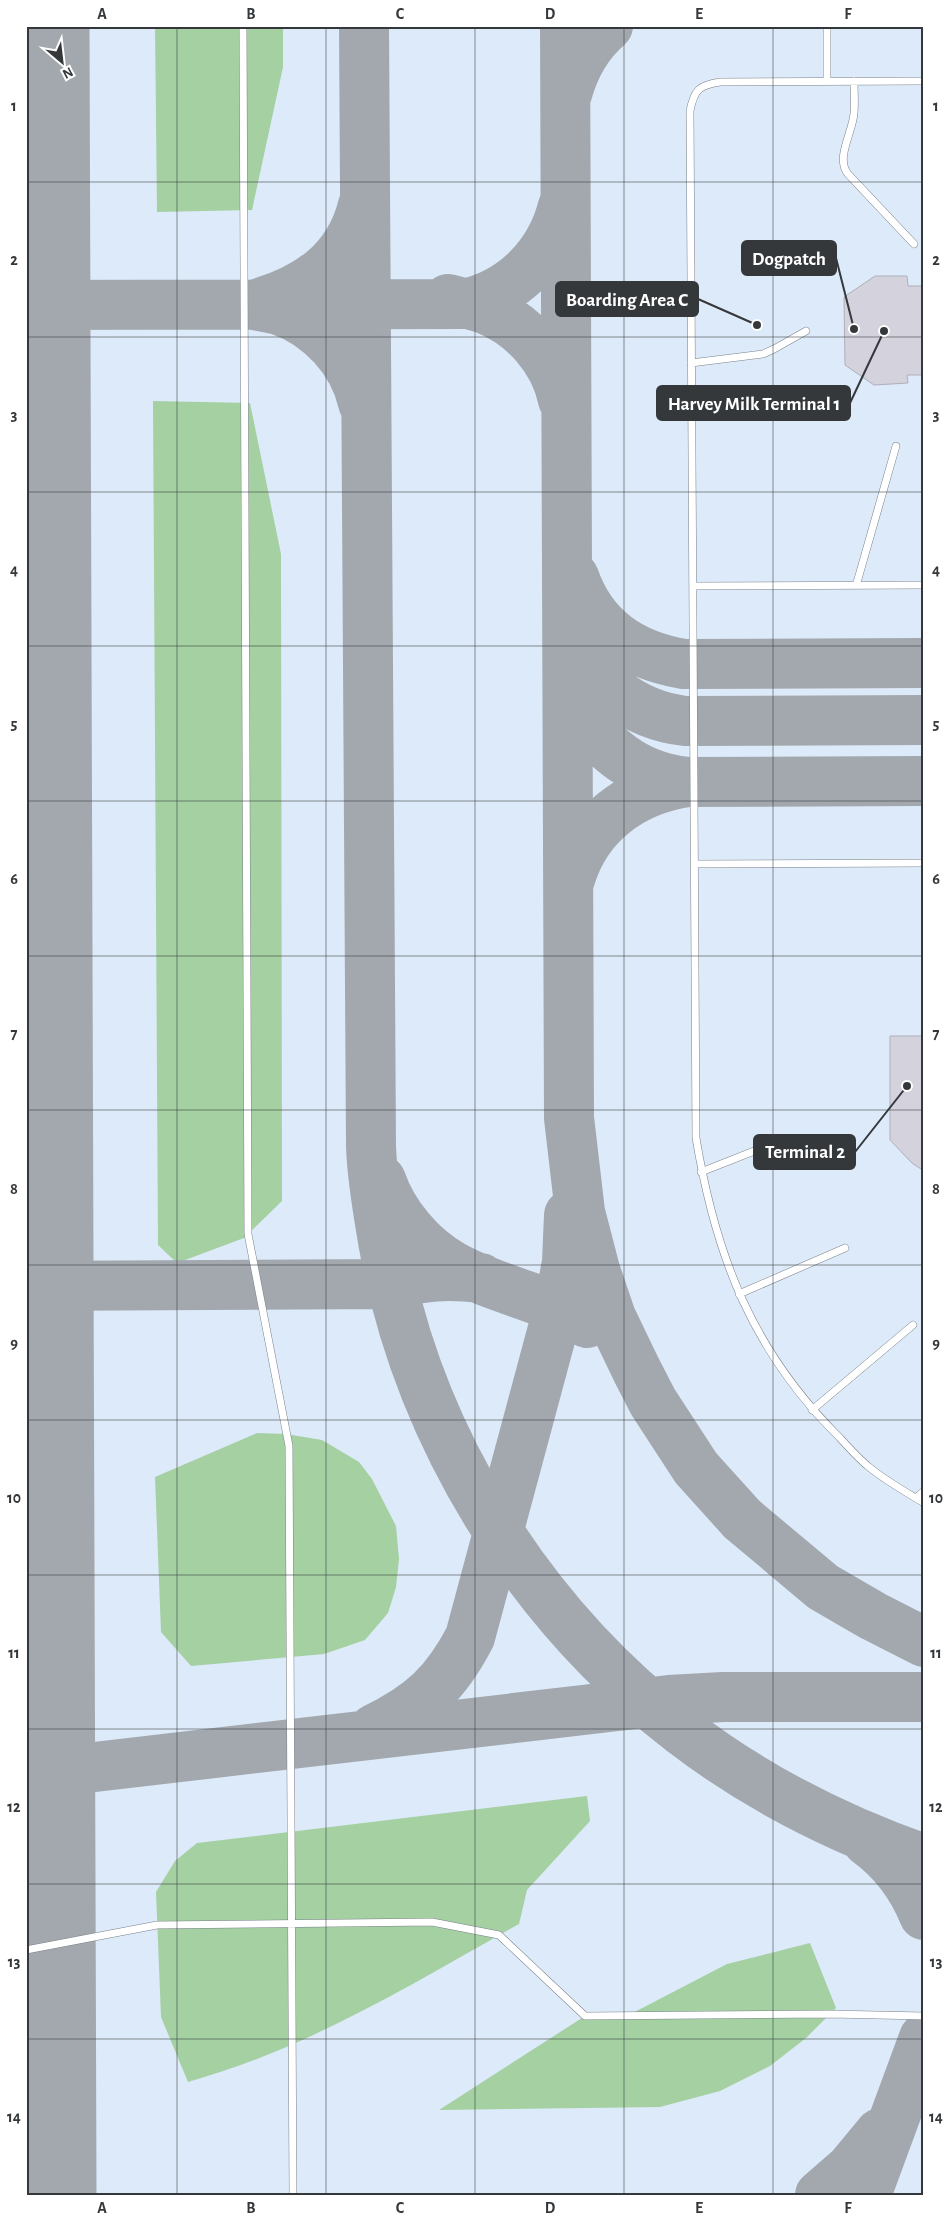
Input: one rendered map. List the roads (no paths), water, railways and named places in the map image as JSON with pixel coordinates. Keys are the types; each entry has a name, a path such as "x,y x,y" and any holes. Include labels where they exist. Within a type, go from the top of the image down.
{"lane":[{"path":"244,26 248,1234 289,1446 292,1924 290,2046 293,2195"},
{"path":"827,26 827,80"},
{"path":"854,81 854,112 843,158 844,167 848,174 914,244"},
{"path":"924,81 720,82 700,88 692,99 690,112 696,1138 716,1231 739,1294 765,1346 812,1410 870,1468 924,1503"},
{"path":"691,363 763,354 806,331"},
{"path":"856,586 896,446"},
{"path":"693,586 924,586"},
{"path":"694,864 924,863"},
{"path":"702,1172 777,1142"},
{"path":"739,1294 845,1248"},
{"path":"812,1410 913,1325"},
{"path":"916,1498 924,1491"},
{"path":"26,1950 157,1925 432,1922 499,1935 585,2016 830,2014 924,2016"}],"place":[{"name":"Boarding Area C","path":"757,325"},
{"name":"Dogpatch","path":"854,329"},
{"name":"Harvey Milk Terminal 1","path":"884,331"},
{"name":"Terminal 2","path":"907,1086"}]}
